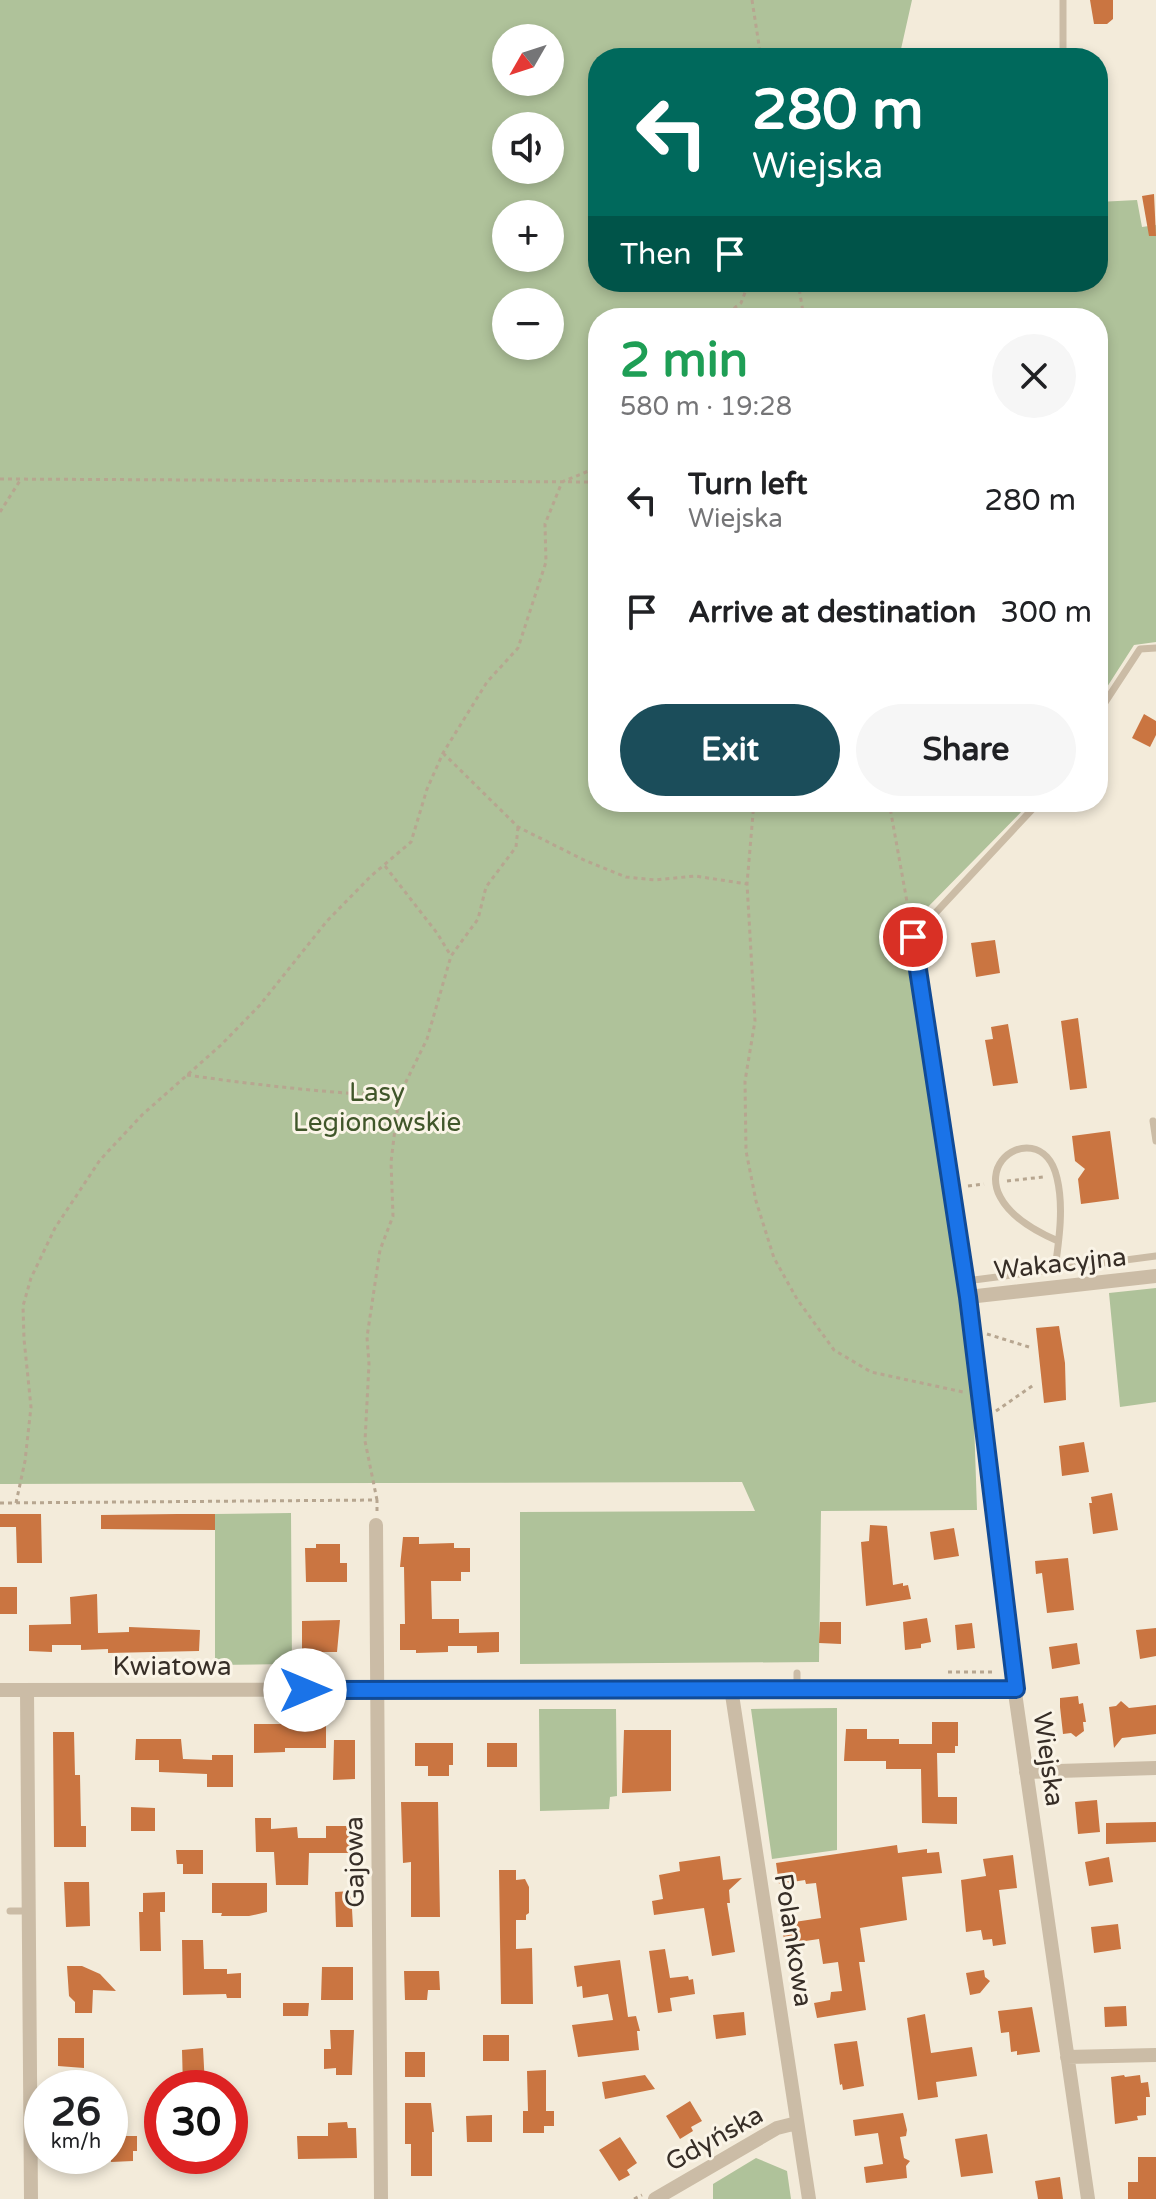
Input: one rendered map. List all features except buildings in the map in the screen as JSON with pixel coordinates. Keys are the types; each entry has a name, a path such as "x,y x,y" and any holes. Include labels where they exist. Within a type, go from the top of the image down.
{"street":[{"name":"Wiejska","path":"913,937 966,1281 1026,1772 1088,2199"},
{"name":"Wakacyjna","path":"968,1297 1156,1276"},
{"name":"Gajowa","path":"376,1525 381,2199"},
{"name":"Kwiatowa","path":"0,1690 731,1688 797,1681 1016,1689"},
{"name":"Polankowa","path":"731,1688 809,2199"},
{"path":"27,1690 31,2199"},
{"path":"1026,1772 1156,1768"},
{"path":"1067,2057 1156,2055"},
{"name":"Gdyńska","path":"655,2199 777,2128 797,2123"}],"lane":[{"path":"1063,0 1063,48"},
{"path":"1108,698 1140,649 1156,648"},
{"path":"913,937 1030,812"},
{"path":"1153,1121 1156,1141"},
{"path":"1055,1269 1058,1241 1060,1203 1057,1175 1048,1159 1034,1148 1020,1147 1005,1155 996,1168 998,1195 1035,1231 1058,1241"},
{"path":"966,1281 1156,1256"},
{"path":"10,1911 29,1911"}],"path":[{"path":"752,0 759,48"},
{"path":"734,308 741,303 745,292"},
{"path":"16,1503 25,1461 31,1407 23,1306 31,1278 55,1228 100,1160 142,1115 221,1045 260,1005 327,921 411,842 427,789 443,753 487,682 518,648 546,562 545,524 562,482 588,471"},
{"path":"0,479 588,482"},
{"path":"0,512 21,479"},
{"path":"443,753 518,827 584,860 626,877 655,880 695,876 747,884"},
{"path":"753,812 747,884 755,1021 745,1081 746,1151 756,1201 774,1258 797,1299 834,1350 871,1372 980,1396"},
{"path":"891,812 913,937"},
{"path":"376,1525 377,1500 365,1441 369,1379 367,1337 380,1250 393,1216 391,1162 399,1096 427,1039 451,956 478,919 486,887 516,847 518,827"},
{"path":"384,865 451,956"},
{"path":"187,1075 255,1085 399,1096"},
{"path":"966,1187 1057,1175"},
{"path":"972,1330 1029,1347"},
{"path":"983,1421 1035,1384"},
{"path":"0,1503 377,1500"}],"green space":[{"name":"Lasy Legionowskie","path":"0,0 912,0 901,48 588,48 588,292 1108,292 1108,201 1137,200 1142,227 1156,225 1156,642 1134,645 1108,685 1108,308 588,308 588,812 1021,812 922,913 907,933 936,1114 974,1420 977,1510 821,1511 819,1662 520,1664 520,1512 755,1511 742,1482 0,1484"},
{"path":"1156,1288 1156,1402 1120,1407 1109,1293"},
{"path":"291,1513 292,1664 215,1665 215,1514"},
{"path":"837,1708 837,1850 772,1859 751,1709"},
{"path":"539,1709 616,1709 617,1796 610,1797 609,1809 540,1811"},
{"path":"756,2158 787,2171 791,2199 713,2199 713,2184"}],"route":[{"path":"305,1690 1016,1689 968,1297 913,937"}]}
